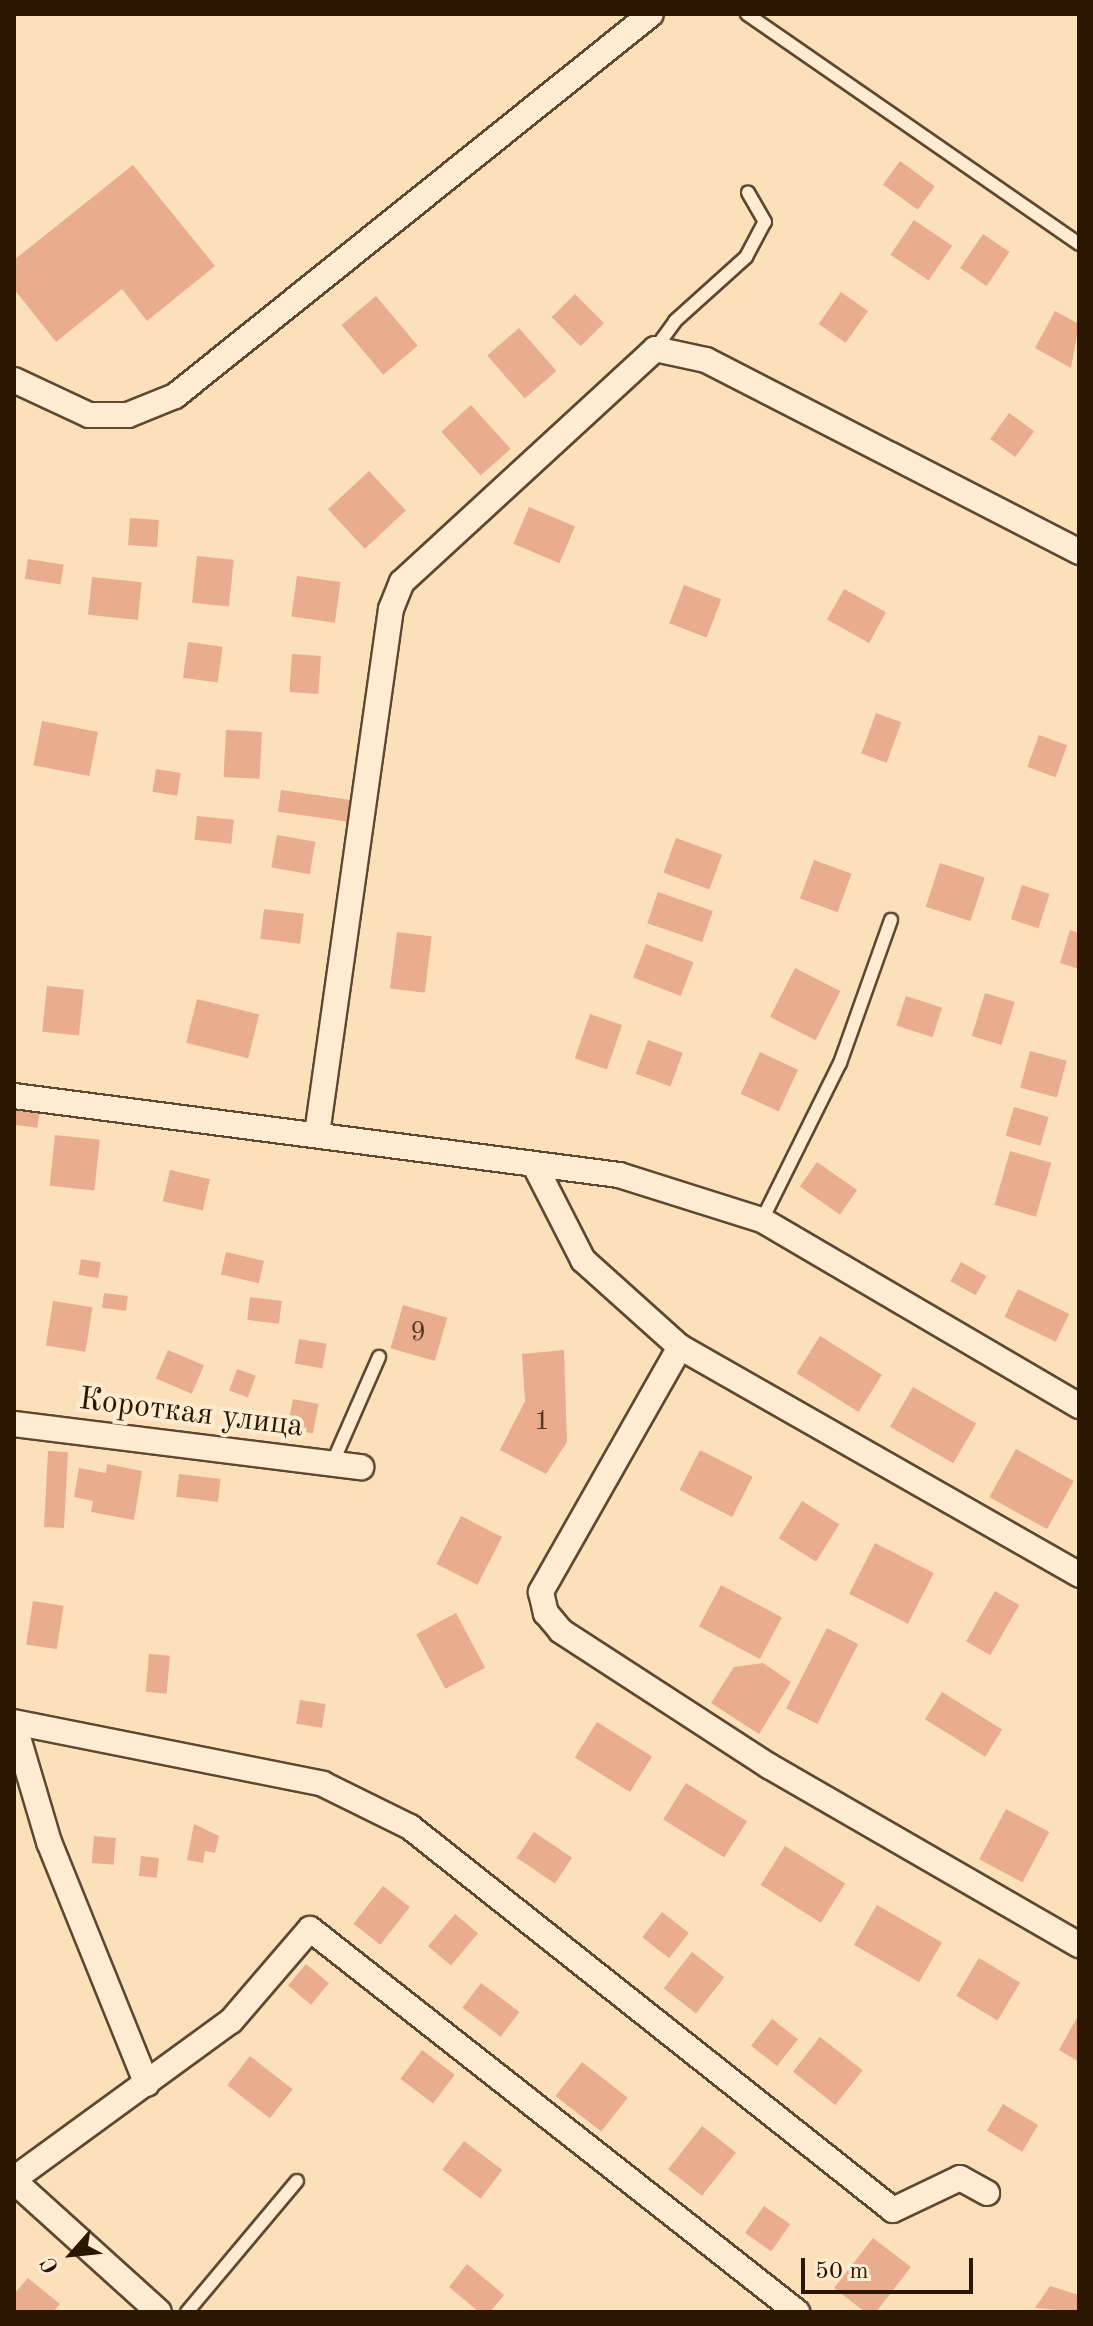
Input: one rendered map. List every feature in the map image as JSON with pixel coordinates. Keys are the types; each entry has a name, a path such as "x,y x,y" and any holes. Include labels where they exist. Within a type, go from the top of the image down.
{"street":[{"path":"14,380 89,415 128,415 175,396 651,14"},
{"path":"317,1134 391,609 402,582 655,349 706,360 1079,552"},
{"path":"14,1096 619,1175 762,1220 1079,1406"},
{"path":"535,1166 583,1260 680,1347 1079,1575"},
{"path":"680,1347 541,1592 561,1631 769,1766 1079,1945"},
{"name":"Короткая улица","path":"14,1424 361,1467"},
{"path":"147,2084 49,1842 14,1723 323,1784 410,1827 893,2210 960,2178 987,2193"},
{"path":"159,2312 14,2180 231,2021 310,1929 797,2312"}],"lane":[{"path":"747,14 1079,244"},
{"path":"655,349 675,321 746,257 765,222 748,193"},
{"path":"762,1220 840,1063 891,920"},
{"path":"332,1464 379,1357"},
{"path":"187,2312 297,2181"}],"building":[{"path":"900,161 935,186 918,210 883,184"},
{"path":"133,165 215,266 147,321 122,289 56,342 14,289 14,260"},
{"path":"914,220 952,246 929,281 891,255"},
{"path":"983,234 1010,252 987,286 960,268"},
{"path":"841,292 868,311 846,343 819,324"},
{"path":"575,294 604,323 581,346 552,317"},
{"path":"376,296 418,346 383,375 342,325"},
{"path":"1055,311 1079,324 1071,368 1035,348"},
{"path":"519,328 556,371 525,399 487,356"},
{"path":"471,405 510,449 481,476 441,432"},
{"path":"1009,413 1034,431 1015,457 990,439"},
{"path":"369,471 406,510 365,549 328,509"},
{"path":"529,507 575,527 559,563 513,544"},
{"path":"130,518 159,520 157,547 128,545"},
{"path":"197,556 234,560 229,607 192,603"},
{"path":"28,559 64,565 60,584 25,579"},
{"path":"297,576 341,582 335,623 291,617"},
{"path":"92,577 142,582 138,620 88,615"},
{"path":"684,585 721,599 707,638 669,623"},
{"path":"844,589 886,612 869,643 827,620"},
{"path":"188,642 223,647 218,683 183,678"},
{"path":"292,654 321,656 318,694 289,692"},
{"path":"876,713 901,722 887,763 861,753"},
{"path":"42,721 98,732 89,776 33,765"},
{"path":"226,730 262,732 259,779 224,777"},
{"path":"1039,735 1067,745 1056,777 1027,767"},
{"path":"156,769 181,773 177,796 152,792"},
{"path":"281,790 351,800 348,822 278,812"},
{"path":"197,816 234,820 231,844 194,840"},
{"path":"277,835 315,842 310,874 271,867"},
{"path":"676,838 722,855 709,890 663,873"},
{"path":"814,860 852,874 838,912 800,899"},
{"path":"940,863 985,878 970,921 926,907"},
{"path":"1022,885 1050,894 1038,928 1011,919"},
{"path":"658,892 713,911 702,942 647,923"},
{"path":"264,909 304,914 300,944 260,939"},
{"path":"1070,930 1079,933 1079,969 1060,963"},
{"path":"397,932 432,936 425,993 390,989"},
{"path":"646,944 694,962 681,996 633,978"},
{"path":"795,968 840,991 815,1040 770,1017"},
{"path":"47,986 84,990 79,1036 42,1032"},
{"path":"985,993 1015,1002 1001,1045 972,1036"},
{"path":"906,996 942,1008 933,1037 896,1025"},
{"path":"197,999 259,1014 248,1058 186,1043"},
{"path":"590,1014 622,1025 607,1070 575,1058"},
{"path":"648,1040 683,1053 670,1086 636,1074"},
{"path":"1030,1051 1067,1061 1057,1098 1020,1088"},
{"path":"760,1052 798,1070 779,1111 741,1094"},
{"path":"16,1106 40,1109 38,1128 14,1125"},
{"path":"1014,1107 1049,1117 1040,1146 1006,1136"},
{"path":"55,1135 100,1140 94,1190 50,1186"},
{"path":"1010,1151 1051,1163 1036,1217 995,1205"},
{"path":"817,1162 857,1190 840,1215 800,1187"},
{"path":"170,1170 210,1179 203,1210 163,1201"},
{"path":"226,1252 264,1261 259,1283 221,1274"},
{"path":"81,1259 101,1262 98,1278 78,1275"},
{"path":"961,1262 986,1276 976,1295 950,1281"},
{"path":"1018,1289 1069,1314 1056,1342 1004,1317"},
{"path":"104,1293 128,1296 126,1311 102,1308"},
{"path":"250,1297 282,1301 279,1324 247,1320"},
{"path":"53,1301 93,1307 85,1352 46,1345"},
{"path":"403,1305 447,1318 435,1361 391,1348"},
{"path":"820,1336 882,1375 859,1412 797,1373"},
{"path":"299,1339 327,1344 322,1368 295,1364"},
{"path":"168,1350 204,1365 192,1394 156,1379"},
{"path":"564,1350 567,1442 546,1474 500,1450 525,1401 522,1354"},
{"path":"237,1369 256,1376 248,1397 229,1391"},
{"path":"913,1387 976,1424 953,1463 890,1427"},
{"path":"293,1399 319,1404 313,1433 287,1428"},
{"path":"251,1415 269,1419 265,1436 247,1432"},
{"path":"1016,1449 1074,1481 1047,1529 989,1497"},
{"path":"700,1450 753,1477 732,1517 680,1490"},
{"path":"48,1451 68,1452 64,1528 44,1527"},
{"path":"107,1464 142,1471 134,1520 91,1512 93,1501 74,1497 79,1468 106,1473"},
{"path":"179,1474 221,1479 218,1502 176,1497"},
{"path":"802,1501 839,1524 816,1562 779,1538"},
{"path":"461,1516 502,1537 477,1585 436,1564"},
{"path":"875,1543 934,1573 908,1624 849,1594"},
{"path":"721,1585 782,1617 760,1659 699,1626"},
{"path":"995,1591 1019,1605 990,1655 966,1641"},
{"path":"33,1601 64,1606 57,1649 26,1644"},
{"path":"456,1613 485,1668 445,1689 416,1634"},
{"path":"827,1628 858,1644 817,1724 786,1708"},
{"path":"149,1654 170,1656 167,1694 146,1692"},
{"path":"763,1663 791,1682 759,1734 711,1703 734,1667"},
{"path":"942,1692 1002,1730 985,1757 925,1719"},
{"path":"300,1700 326,1704 322,1728 296,1724"},
{"path":"597,1722 652,1756 630,1792 575,1758"},
{"path":"686,1783 747,1821 724,1858 663,1819"},
{"path":"1006,1809 1049,1832 1023,1882 979,1859"},
{"path":"194,1824 219,1836 215,1853 205,1851 203,1863 187,1860"},
{"path":"534,1832 572,1858 555,1883 517,1858"},
{"path":"94,1836 116,1838 114,1865 92,1863"},
{"path":"785,1846 845,1884 821,1923 761,1885"},
{"path":"141,1856 159,1858 157,1878 139,1876"},
{"path":"383,1886 410,1907 380,1945 353,1924"},
{"path":"877,1905 942,1942 919,1982 854,1945"},
{"path":"662,1912 689,1933 669,1958 642,1937"},
{"path":"455,1914 478,1933 451,1965 428,1946"},
{"path":"692,1952 724,1977 696,2013 664,1988"},
{"path":"979,1958 1020,1983 997,2020 956,1996"},
{"path":"306,1964 329,1983 311,2005 288,1985"},
{"path":"481,1983 519,2012 501,2037 462,2008"},
{"path":"1079,2014 1079,2062 1059,2050"},
{"path":"772,2019 798,2039 777,2066 751,2046"},
{"path":"820,2037 863,2070 835,2105 793,2072"},
{"path":"422,2050 455,2075 433,2103 400,2079"},
{"path":"250,2056 293,2089 270,2118 227,2085"},
{"path":"582,2062 628,2098 601,2132 556,2096"},
{"path":"1003,2104 1038,2125 1022,2152 987,2131"},
{"path":"702,2126 736,2152 702,2196 668,2169"},
{"path":"464,2141 502,2170 481,2199 442,2170"},
{"path":"764,2206 790,2224 771,2251 745,2233"},
{"path":"873,2238 911,2267 876,2312 865,2312 834,2288"},
{"path":"467,2264 504,2295 490,2312 479,2312 449,2287"},
{"path":"28,2278 60,2304 53,2312 14,2312 14,2294"},
{"path":"1050,2286 1079,2295 1079,2312 1035,2308"}]}
